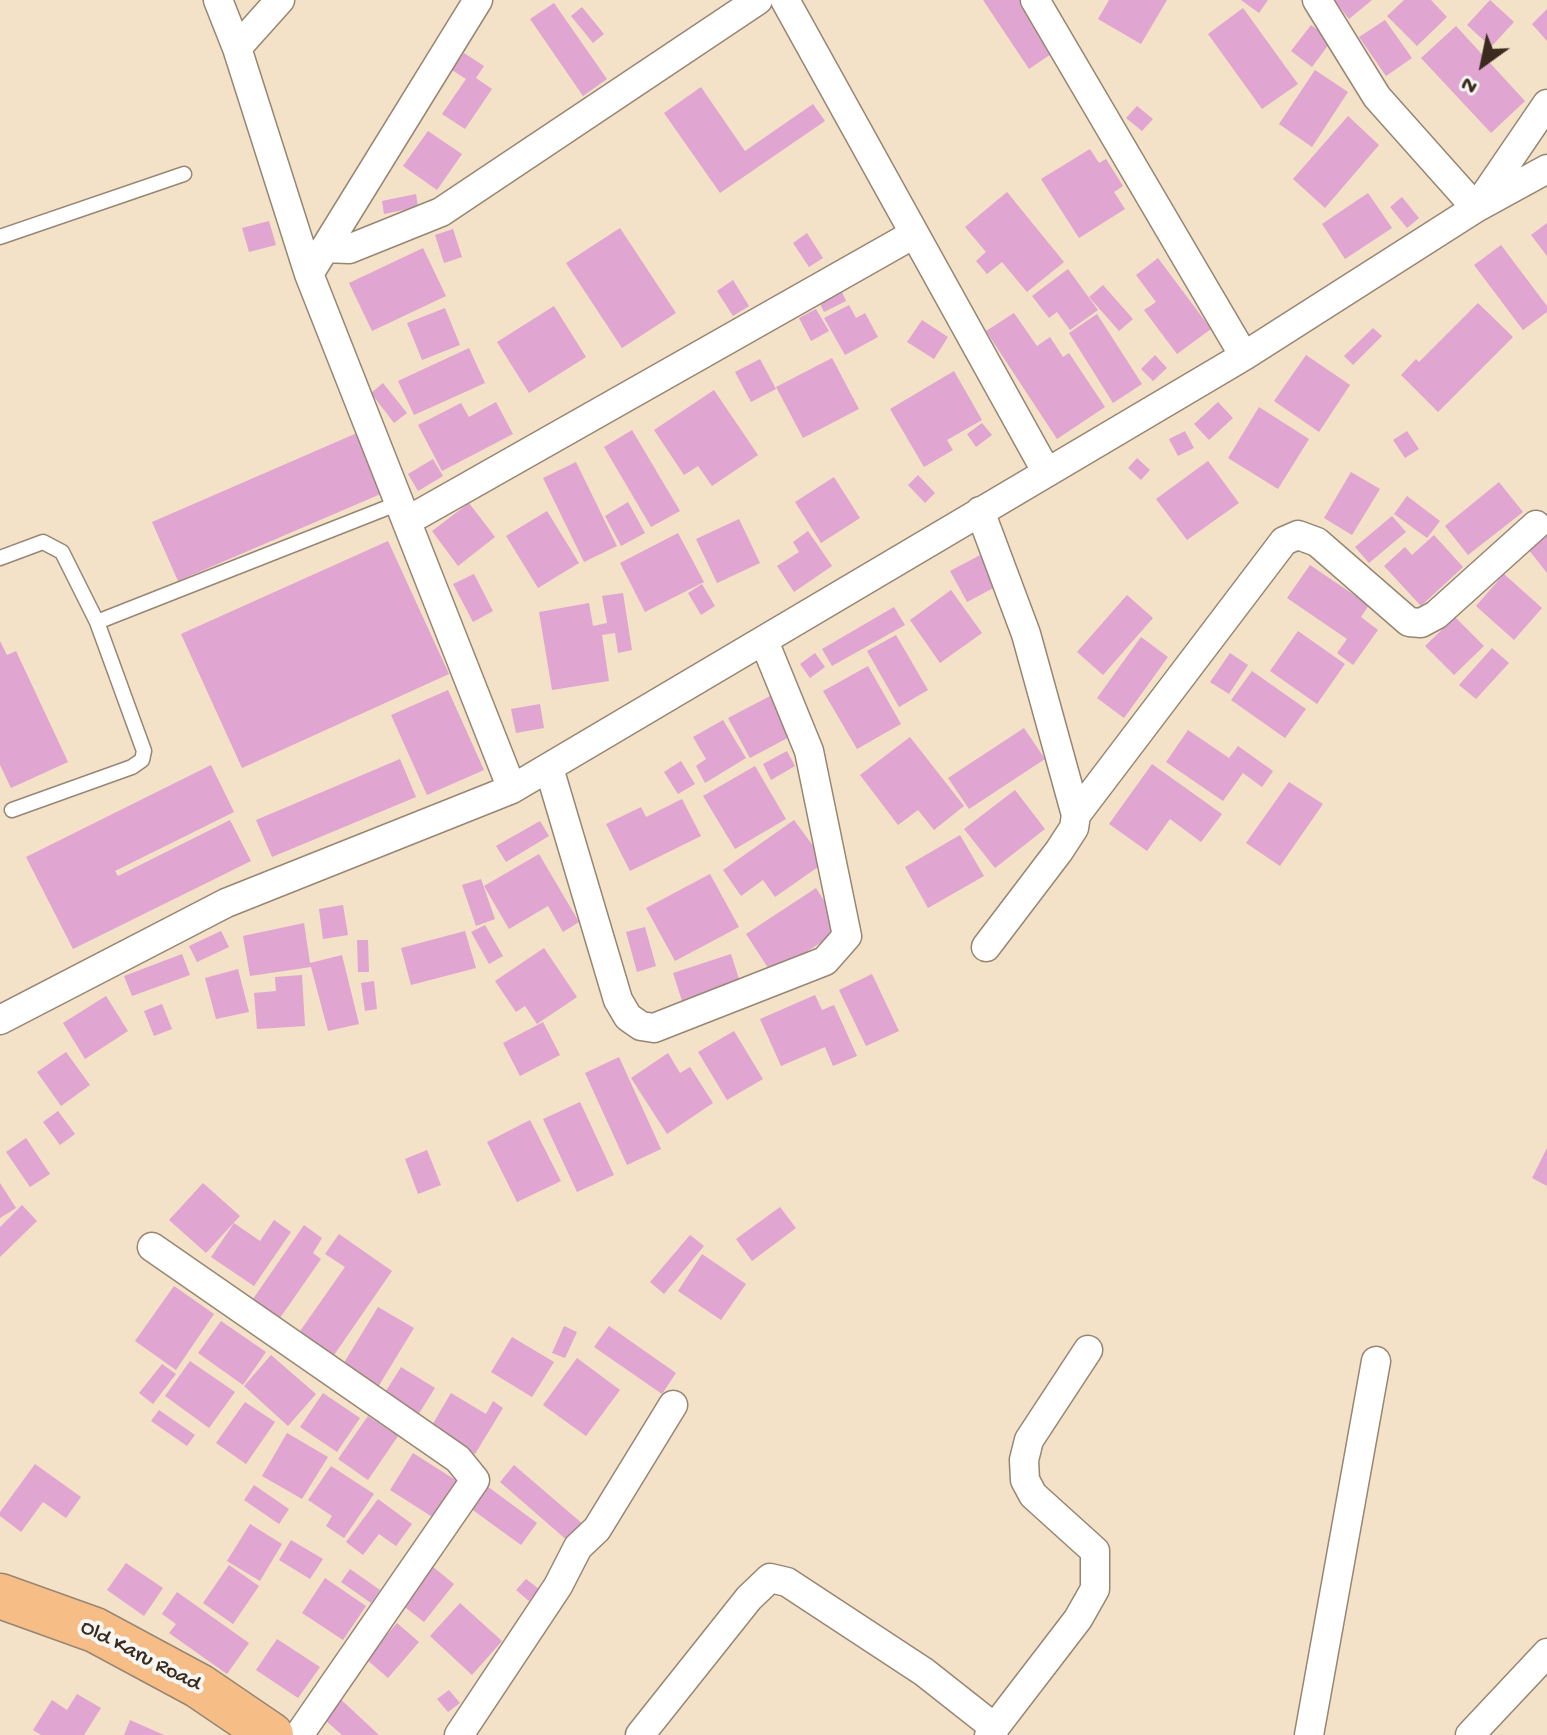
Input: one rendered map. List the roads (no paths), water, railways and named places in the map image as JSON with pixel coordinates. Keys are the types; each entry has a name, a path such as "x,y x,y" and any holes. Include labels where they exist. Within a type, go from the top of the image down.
{"main road":[{"name":"Old Karu Road","path":"0,1596 95,1630 199,1686 271,1735"}],"street":[{"path":"218,0 237,48 309,274 512,789"},
{"path":"237,48 280,0"},
{"path":"309,274 478,0"},
{"path":"325,248 349,249 441,212 758,0"},
{"path":"785,0 1046,471"},
{"path":"1035,0 1244,356"},
{"path":"1317,0 1377,97 1476,208"},
{"path":"1476,208 1547,104"},
{"path":"0,1020 226,903 512,789 1244,356 1476,208 1547,169"},
{"path":"403,512 914,234"},
{"path":"980,511 1026,634 1076,815 1074,828 1059,851 986,947"},
{"path":"1076,815 1284,541 1298,535 1317,542 1409,622 1421,623 1436,615 1536,525"},
{"path":"549,768 618,1000 628,1017 641,1026 654,1028 825,961 847,936 809,751 764,641"},
{"path":"152,1247 458,1459 475,1480 299,1735"},
{"path":"640,1735 749,1598 770,1578 787,1582 924,1672 992,1732 1078,1619 1095,1589 1095,1551 1033,1495 1025,1480 1024,1460 1029,1440 1088,1350"},
{"path":"1309,1735 1376,1361"},
{"path":"459,1735 558,1586 578,1547 597,1529 673,1405"},
{"path":"1470,1735 1547,1653"}],"lane":[{"path":"0,237 184,174"},
{"path":"97,622 403,512"},
{"path":"0,558 43,542 62,552 97,622 141,742 142,760 132,767 12,810"}]}
